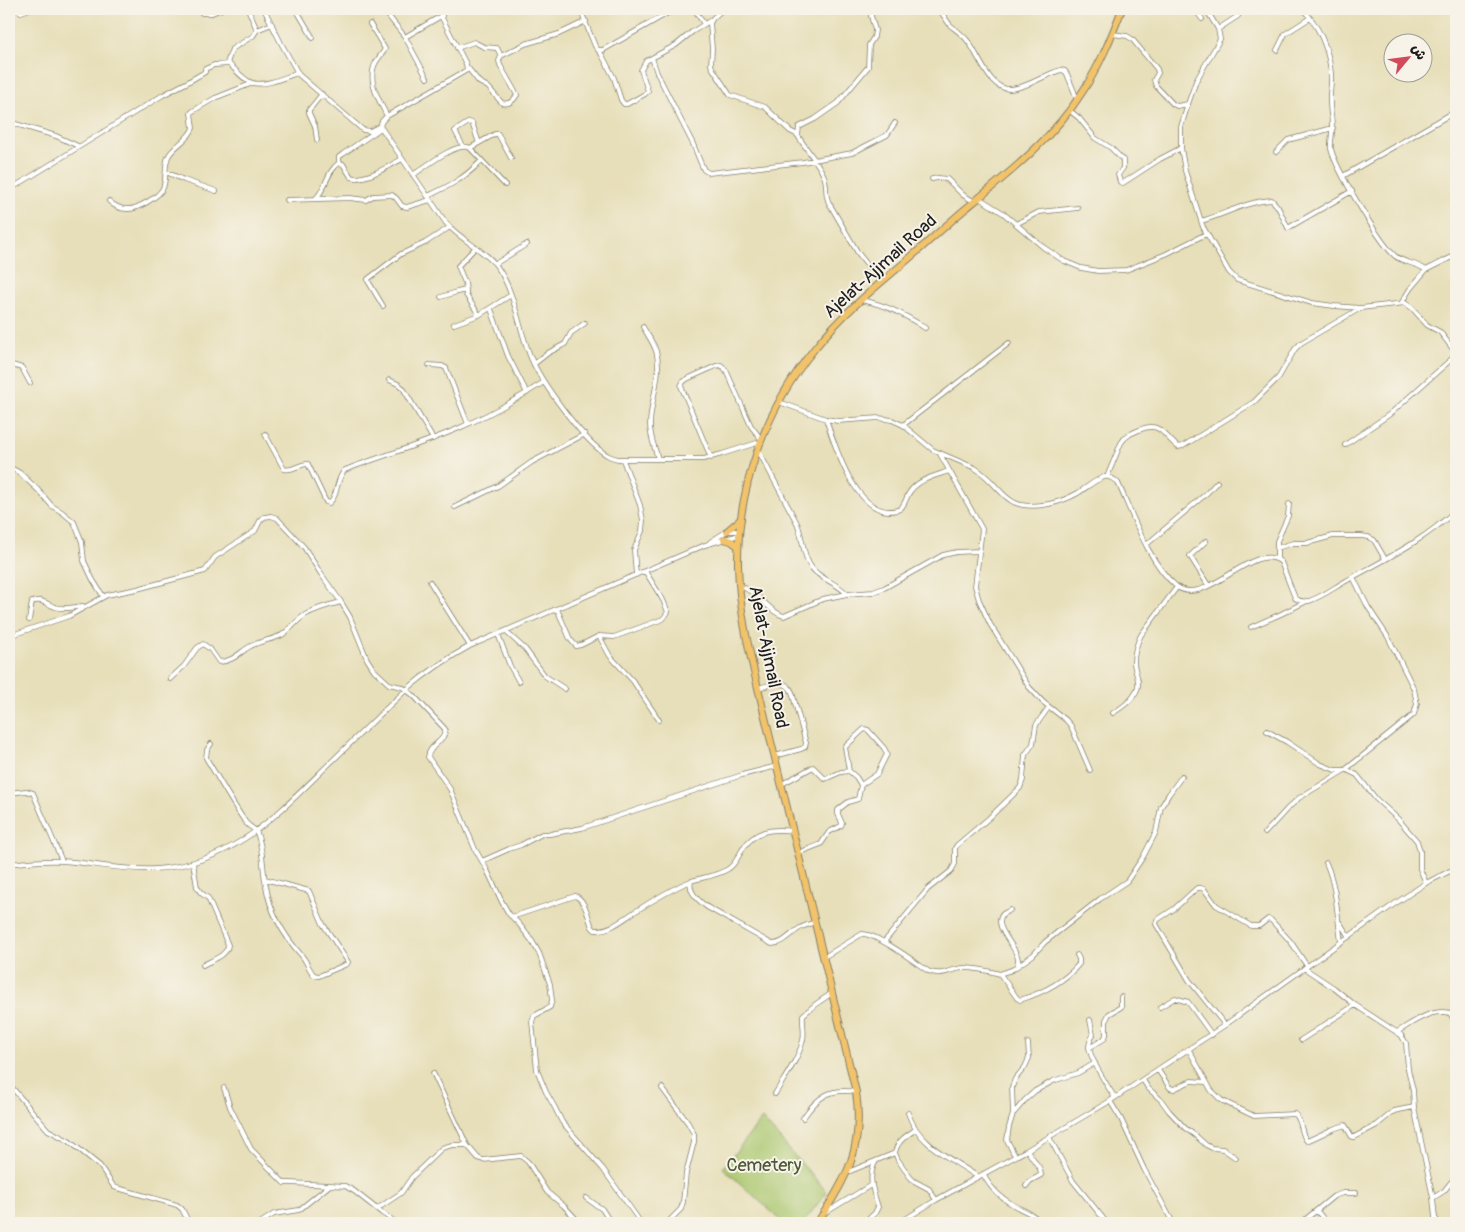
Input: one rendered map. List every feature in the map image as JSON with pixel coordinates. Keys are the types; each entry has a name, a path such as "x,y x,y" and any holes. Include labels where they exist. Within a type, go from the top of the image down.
{"main road":[{"name":"Ajelat-Ajjmail Road","path":"817,1223 848,1172 856,1143 858,1118 856,1092 745,630 739,586 738,546 747,485 761,440 778,402 814,348 861,300 1038,145 1078,99 1100,61 1122,9"},
{"path":"727,531 741,519"},
{"path":"724,540 731,541 738,546"}],"street":[{"path":"16,9 21,12 30,9"},
{"path":"199,9 202,13 209,14 222,9"},
{"path":"248,9 256,30"},
{"path":"264,9 297,73 363,130 370,131 381,127"},
{"path":"296,9 313,38"},
{"path":"383,9 405,36 428,78"},
{"path":"405,36 441,16 442,12 446,9"},
{"path":"580,9 593,41 601,50 614,78 624,104 628,104 647,92 648,86 641,70 644,63 676,44 711,20 723,9"},
{"path":"601,50 675,9"},
{"path":"694,9 704,24"},
{"path":"790,131 815,119 838,103 868,67 868,45 874,37 875,30 871,16 872,9"},
{"path":"940,9 948,22 970,43 988,75 1000,88 1023,87 1061,70 1067,74 1078,99"},
{"path":"1195,9 1202,19"},
{"path":"1206,9 1218,30 1220,39 1196,81 1181,127 1181,148 1185,171 1206,234 1229,272 1238,280 1312,303 1361,308 1402,302 1408,304 1420,319 1428,326 1440,332 1456,354 1390,414 1345,445"},
{"path":"1218,30 1238,16 1242,9"},
{"path":"1302,9 1310,18 1323,41 1331,71 1331,147 1343,176 1374,229 1390,251 1400,259 1426,270"},
{"path":"1454,9 1456,16"},
{"path":"441,16 468,68 478,82 488,88 502,104 507,104 514,100 517,93 500,65 501,56 526,44 559,34 586,21"},
{"path":"1277,50 1285,34 1310,18"},
{"path":"711,20 711,65 728,92 733,96 765,107 790,131 798,136 826,180 826,195 829,203 857,251 881,282"},
{"path":"227,64 232,49 253,36 256,30 272,24"},
{"path":"370,24 386,48 376,62 373,75 374,90 386,116"},
{"path":"1113,34 1127,36 1132,39 1157,69 1158,73 1154,80 1156,86 1173,104 1177,106 1188,104"},
{"path":"458,48 474,42 484,47 496,47 501,56"},
{"path":"652,58 672,106 693,144 702,166 707,172 713,173 803,162 855,152 887,135 895,123"},
{"path":"9,190 78,146 214,65 227,64 253,84"},
{"path":"468,68 465,72 386,116 382,121 381,127 450,227 495,264 511,295 526,347 544,382 584,434 607,455 623,460 711,458 761,440 751,426 724,367 721,365 716,366 684,380 682,386 711,458"},
{"path":"109,201 117,207 126,209 141,205 160,192 165,182 168,156 187,138 193,128 192,111 215,98 253,84 270,82 297,73"},
{"path":"318,140 309,110 322,94"},
{"path":"1069,110 1087,126 1095,138 1123,160 1123,168 1118,175 1120,182 1123,183 1181,148"},
{"path":"1343,176 1456,112"},
{"path":"9,122 56,136 78,146"},
{"path":"463,146 455,132 469,122 472,123 479,143"},
{"path":"339,163 339,157 381,127"},
{"path":"798,136 799,127"},
{"path":"1276,152 1288,140 1332,128"},
{"path":"470,148 498,134 511,158"},
{"path":"413,175 443,155 463,146 470,148 505,185"},
{"path":"339,163 343,164 351,177 358,179 402,159"},
{"path":"287,200 357,198 366,200 373,196 392,195 404,207 429,198 460,180 469,174 481,161"},
{"path":"803,162 818,165"},
{"path":"313,200 320,195 328,175 339,163"},
{"path":"166,172 216,191"},
{"path":"932,179 947,179 963,195 1003,214 1043,247 1064,261 1081,268 1098,271 1126,270 1166,254 1206,234"},
{"path":"322,188 328,199"},
{"path":"1201,220 1216,217 1255,203 1272,200 1278,207 1288,228 1352,192"},
{"path":"1016,224 1039,212 1078,208"},
{"path":"383,306 368,279 401,254 425,243 450,227"},
{"path":"495,264 527,244"},
{"path":"475,248 458,266 465,283 466,295 479,315"},
{"path":"1402,302 1426,270 1456,255"},
{"path":"441,297 466,290"},
{"path":"454,324 491,309 511,295"},
{"path":"861,300 883,306 906,316 925,328"},
{"path":"1108,477 1121,443 1131,433 1152,426 1159,429 1178,447 1184,446 1254,402 1279,377 1295,349 1301,343 1361,308"},
{"path":"491,309 508,356 527,393"},
{"path":"534,364 548,353 565,344 571,333 585,323"},
{"path":"643,327 657,355 650,425 658,459"},
{"path":"902,425 1009,343"},
{"path":"9,364 22,368 30,383"},
{"path":"429,365 446,368 468,424"},
{"path":"388,380 403,388 433,439"},
{"path":"265,434 284,468 290,470 308,464 326,502 329,503 334,500 339,478 345,470 433,439 468,424 544,382"},
{"path":"778,402 826,419 849,421 886,418 902,425 940,454 975,468 986,476 1010,501 1028,506 1038,506 1062,500 1105,477 1115,480 1146,545 1160,567 1177,587 1181,589 1193,590 1208,586 1263,557 1278,559"},
{"path":"826,419 846,474 866,499 880,510 899,510 917,484 926,478 949,471"},
{"path":"455,507 498,486 532,462 584,434"},
{"path":"758,450 797,523 805,553 812,568 816,573 836,584 847,594"},
{"path":"940,454 982,529 975,586 983,609 993,630 1034,693 1071,726 1090,770"},
{"path":"623,460 640,505 643,520 642,531 634,550 636,575"},
{"path":"9,467 20,473 52,506 74,522 82,542 84,561 103,596"},
{"path":"1146,545 1207,493 1217,482"},
{"path":"1289,504 1288,516 1277,541 1278,559 1283,566 1295,598 1299,601 1307,601"},
{"path":"1251,627 1314,599 1385,559 1435,528 1456,510"},
{"path":"9,636 69,616 103,596 205,571 215,557 255,531 260,521 264,518 271,516 277,518 304,547 341,602 350,617 367,659 374,670 389,684 396,685 413,695 445,729 444,737 428,752 428,757 450,789 469,835 502,902 536,947 545,969 552,995 552,1003 550,1007 534,1016 532,1022 537,1070 540,1080 562,1122 603,1169 641,1223"},
{"path":"705,545 727,531 739,533"},
{"path":"9,864 62,861 143,869 192,863 220,852 237,844 256,831 284,807 406,690 443,661 470,646 705,545 724,540 739,533"},
{"path":"1277,548 1293,542 1308,543 1333,536 1361,536 1374,540 1385,559"},
{"path":"1206,541 1190,556 1208,586"},
{"path":"739,586 754,592 777,613 784,616 822,599 872,592 884,588 943,555 980,551"},
{"path":"557,609 570,640 578,646 599,636 614,637 663,619 668,612 666,605 645,571"},
{"path":"1265,833 1299,798 1345,770 1414,714 1417,704 1414,689 1388,637 1368,607 1353,577"},
{"path":"430,582 470,646"},
{"path":"1113,714 1133,698 1137,691 1138,680 1134,661 1138,641 1177,587"},
{"path":"29,620 30,606 36,600 59,608 86,606"},
{"path":"170,678 184,666 197,648 203,644 219,662 225,662 251,646 290,630 307,614 341,602"},
{"path":"505,632 526,649 545,676 565,689"},
{"path":"498,634 510,666 519,682"},
{"path":"599,636 610,656 633,681 659,720"},
{"path":"758,688 783,683 788,685 792,692 806,743 801,749 775,756"},
{"path":"884,942 928,889 951,871 955,864 955,848 957,845 990,818 1020,788 1023,780 1024,755 1033,744 1036,725 1049,707"},
{"path":"798,853 821,844 829,832 841,826 842,823 838,810 848,802 858,798 861,785 877,774 887,754 868,730 864,729 845,747 849,771 861,785"},
{"path":"1267,731 1320,764 1335,770 1354,772 1376,799 1398,819 1417,841 1420,851 1420,869 1426,883"},
{"path":"211,744 207,750 206,758 246,823 256,831 263,858 265,879 268,896 283,929 313,974 319,976 347,964 348,962 338,945 322,924 309,891 265,879"},
{"path":"482,862 542,834 582,828 730,779 777,766"},
{"path":"782,784 814,767 825,779 841,772 849,771"},
{"path":"824,957 862,934 867,934 884,942 928,971 936,974 964,968 1000,974 1016,967 1100,899 1128,881 1143,858 1156,832 1161,807 1182,776"},
{"path":"9,793 26,791 33,794 62,861"},
{"path":"512,917 575,896 582,902 592,927 595,930 606,930 683,884 731,868 749,841 764,831 778,829 793,832"},
{"path":"192,863 197,887 208,898 228,945 225,953 203,965"},
{"path":"1326,863 1334,885 1341,942"},
{"path":"899,1223 1115,1098 1225,1026 1393,905 1426,883 1456,868"},
{"path":"691,881 691,891 700,902 772,944 785,940 798,929 815,922"},
{"path":"1225,1026 1189,980 1156,924 1156,920 1174,909 1197,888 1204,889 1216,905 1251,926 1259,926 1271,920 1291,942 1306,967 1355,1005 1401,1035 1406,1043 1414,1107 1433,1198 1435,1218 1441,1223"},
{"path":"1010,910 1001,917 1001,926 1016,955 1016,967"},
{"path":"1338,921 1349,937"},
{"path":"1000,974 1020,1000 1049,988 1065,978 1079,964 1077,955"},
{"path":"775,1094 803,1041 803,1015 832,993"},
{"path":"1089,1048 1104,1039 1106,1035 1106,1020 1109,1014 1121,1007 1121,997"},
{"path":"1160,1007 1175,998 1188,1002 1212,1035"},
{"path":"1301,1040 1355,1005"},
{"path":"1397,1032 1422,1017 1440,1012 1450,1013 1456,1023"},
{"path":"1090,1020 1093,1035 1089,1048 1095,1063 1115,1098"},
{"path":"1015,1156 1007,1140 1013,1114 1012,1087 1029,1058 1028,1043"},
{"path":"1189,1050 1206,1082 1221,1100 1251,1116 1295,1114 1299,1118 1304,1137 1307,1141 1345,1125 1352,1137 1354,1137 1377,1125 1394,1111 1414,1107"},
{"path":"1013,1114 1035,1091 1053,1081 1078,1073 1095,1063"},
{"path":"1158,1070 1170,1088 1174,1089 1191,1081 1206,1082"},
{"path":"433,1073 467,1145 478,1158 483,1160 520,1156 525,1158 547,1192 580,1223"},
{"path":"1143,1080 1148,1088 1185,1128 1209,1147 1223,1149 1236,1158"},
{"path":"9,1084 48,1130 69,1141 100,1166 114,1187 177,1205 182,1208 189,1223"},
{"path":"224,1088 230,1107 252,1149 284,1183 345,1186 397,1223"},
{"path":"662,1088 694,1134 680,1209 667,1223"},
{"path":"803,1118 809,1108 826,1094 839,1091 856,1092"},
{"path":"1110,1101 1121,1119 1144,1169 1173,1223"},
{"path":"908,1113 915,1130 940,1154 978,1177"},
{"path":"915,1130 896,1146 898,1160 910,1177 929,1189 936,1200"},
{"path":"1048,1137 1073,1181 1107,1223"},
{"path":"377,1209 401,1192 412,1176 442,1148 452,1145 467,1145"},
{"path":"1026,1186 1030,1181 1041,1175 1040,1169 1027,1150"},
{"path":"848,1172 896,1153"},
{"path":"864,1223 875,1213 878,1207 871,1185 872,1169 876,1161"},
{"path":"983,1174 996,1194 1034,1216 1042,1223"},
{"path":"1433,1198 1444,1191 1456,1176"},
{"path":"260,1223 274,1214 299,1210 330,1185"},
{"path":"823,1214 871,1185"},
{"path":"1301,1223 1334,1196 1343,1193 1356,1193"},
{"path":"586,1198 602,1209 611,1223"},
{"path":"1317,1211 1327,1223"}],"green space":[{"name":"Cemetery","path":"762,1119 827,1192 803,1223 784,1223 723,1168"}]}
